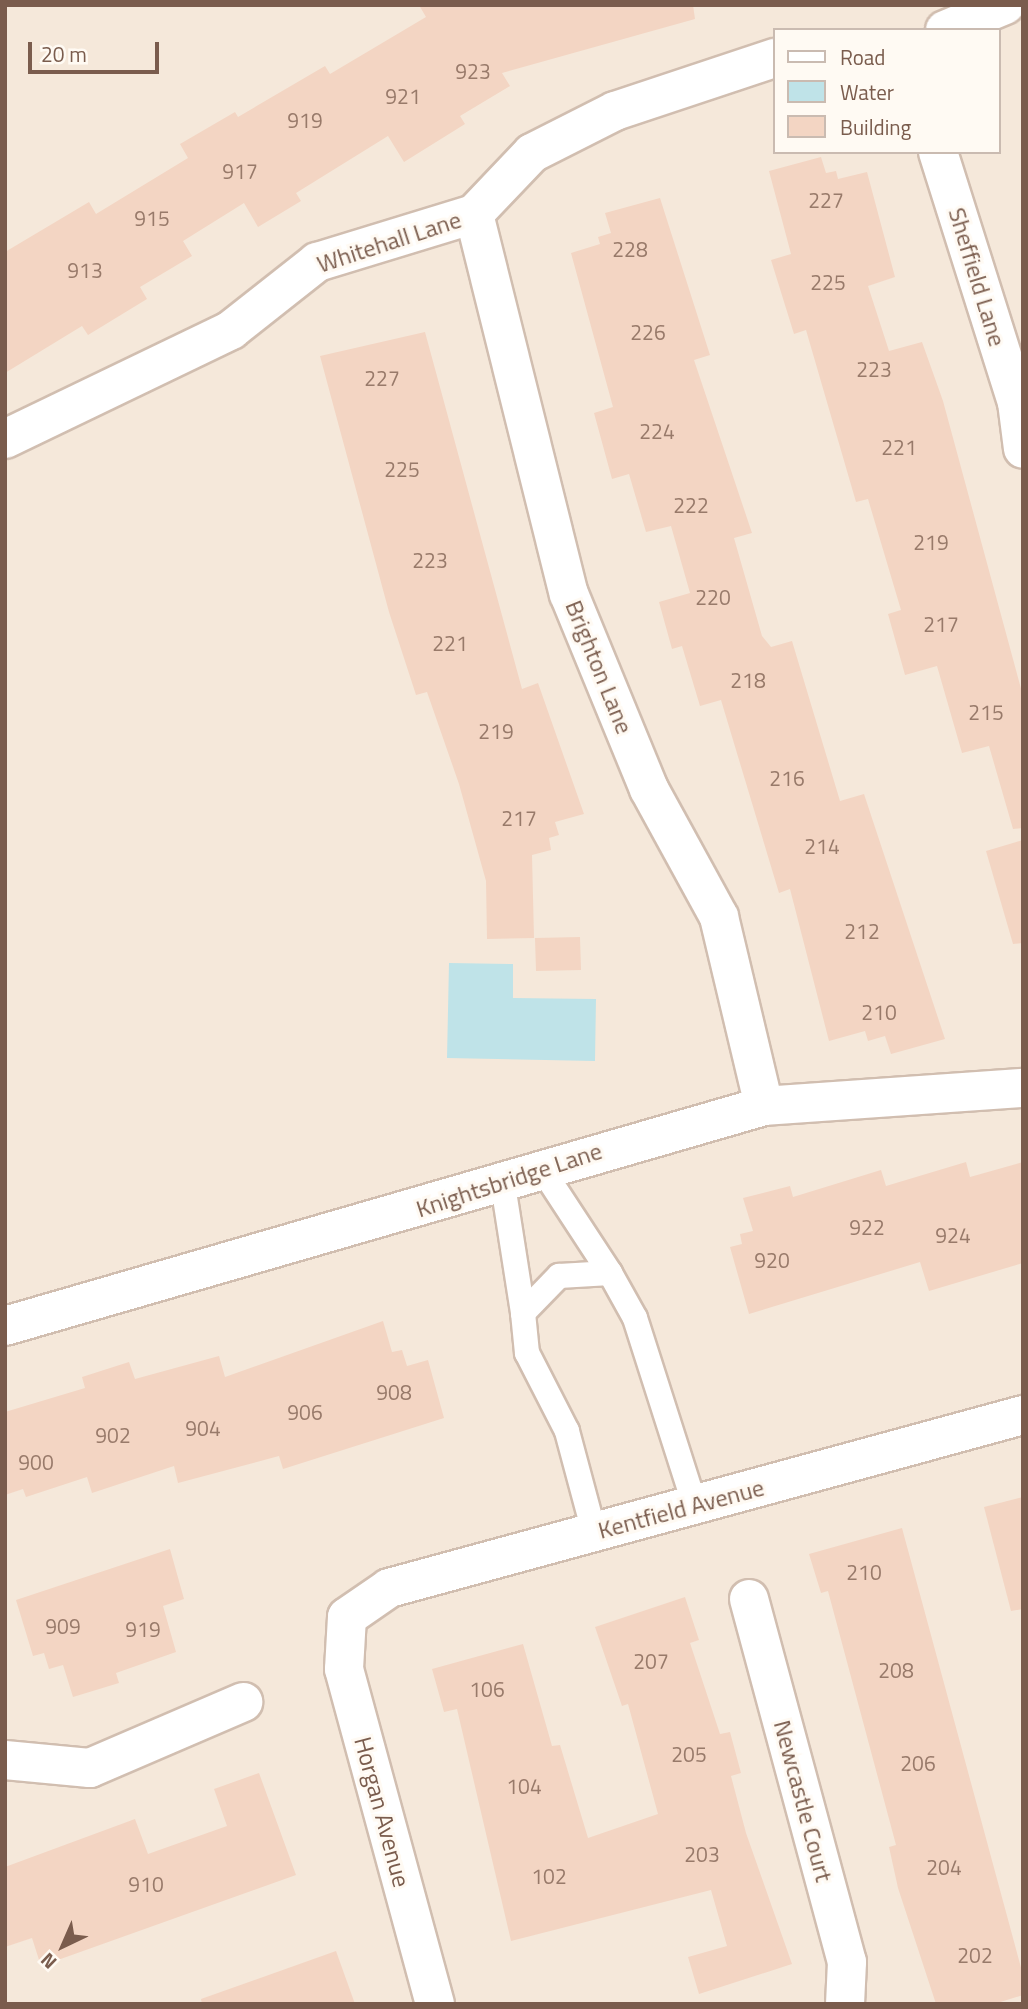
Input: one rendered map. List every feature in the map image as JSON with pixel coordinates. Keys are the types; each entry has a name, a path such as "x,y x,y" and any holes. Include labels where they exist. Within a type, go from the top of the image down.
{"street":[{"path":"950,28 1005,5"},
{"name":"Whitehall Lane","path":"5,439 231,330 317,262 474,214 532,153 615,111 772,59"},
{"name":"Sheffield Lane","path":"939,154 1020,404 1023,449"},
{"name":"Brighton Lane","path":"474,214 569,594 649,789 719,917 764,1106"},
{"name":"Knightsbridge Lane","path":"5,1326 503,1185 540,1166 764,1106 1023,1088"},
{"name":"Kentfield Avenue","path":"347,1617 388,1588 1023,1415"},
{"name":"Newcastle Court","path":"748,1599 847,1962 845,2004"},
{"name":"Horgan Avenue","path":"347,1617 345,1669 435,2004"},
{"path":"5,1760 90,1768 243,1703"}],"lane":[{"path":"540,1166 610,1273 635,1318 695,1506"},
{"path":"503,1185 527,1353 568,1431 594,1532"},
{"path":"523,1312 559,1276 610,1273"}],"shaded area":[{"path":"5,5 1023,5 1023,2004 5,2004"}],"water":[{"path":"449,963 513,964 513,998 596,999 595,1061 447,1058"}],"building":[{"path":"419,5 693,5 695,19 502,73 510,86 460,116 465,124 404,162 388,136 296,193 301,201 258,227 244,203 183,241 192,256 140,287 147,299 88,335 82,326 5,373 5,252 89,202 96,214 188,158 180,144 235,112 238,117 325,66 330,74 426,17"},
{"path":"821,157 826,173 836,171 838,179 867,172 895,277 868,286 889,351 922,342 943,401 1023,696 1023,828 1013,829 989,746 962,753 937,666 905,675 888,614 901,610 868,499 856,502 806,330 794,334 771,260 791,254 769,171"},
{"path":"660,198 710,355 694,360 752,533 734,538 762,636 771,647 792,641 840,801 864,794 945,1039 891,1054 885,1036 868,1041 865,1031 829,1041 790,889 779,893 721,700 700,706 682,646 672,649 659,602 690,593 671,526 646,532 629,474 612,479 594,413 613,407 571,253 600,244 598,237 611,233 605,213"},
{"path":"425,332 522,689 538,683 584,814 555,822 559,835 549,838 551,850 532,855 534,938 487,939 486,881 459,784 427,692 416,695 389,612 320,356"},
{"path":"1023,840 1023,943 1013,944 986,851"},
{"path":"580,937 581,970 536,971 535,938"},
{"path":"966,1162 970,1177 1023,1162 1023,1263 929,1291 920,1262 749,1314 730,1247 742,1244 740,1234 753,1231 743,1198 790,1186 793,1197 881,1170 886,1186"},
{"path":"383,1321 392,1352 402,1350 407,1366 428,1360 444,1418 283,1469 279,1456 178,1483 174,1466 92,1493 87,1477 26,1497 23,1489 5,1495 5,1412 85,1388 82,1377 129,1362 135,1379 219,1356 225,1377"},
{"path":"1023,1497 1023,1609 1011,1611 984,1507"},
{"path":"902,1528 1023,1975 1023,1995 994,2004 936,2004 898,1888 889,1847 896,1845 828,1591 821,1593 809,1554"},
{"path":"170,1549 184,1599 163,1606 176,1652 116,1673 119,1683 73,1697 63,1665 49,1669 44,1653 33,1656 16,1600"},
{"path":"685,1597 699,1640 690,1643 720,1734 730,1732 741,1773 731,1776 746,1833 792,1964 699,1994 688,1957 727,1946 711,1890 511,1941 457,1709 444,1712 432,1669 523,1644 552,1746 560,1745 588,1838 658,1814 628,1704 622,1706 595,1627"},
{"path":"259,1773 296,1875 41,1966 32,1938 5,1947 5,1867 135,1819 148,1854 227,1826 214,1789"},
{"path":"336,1951 355,2004 202,2004 201,1999"}]}
